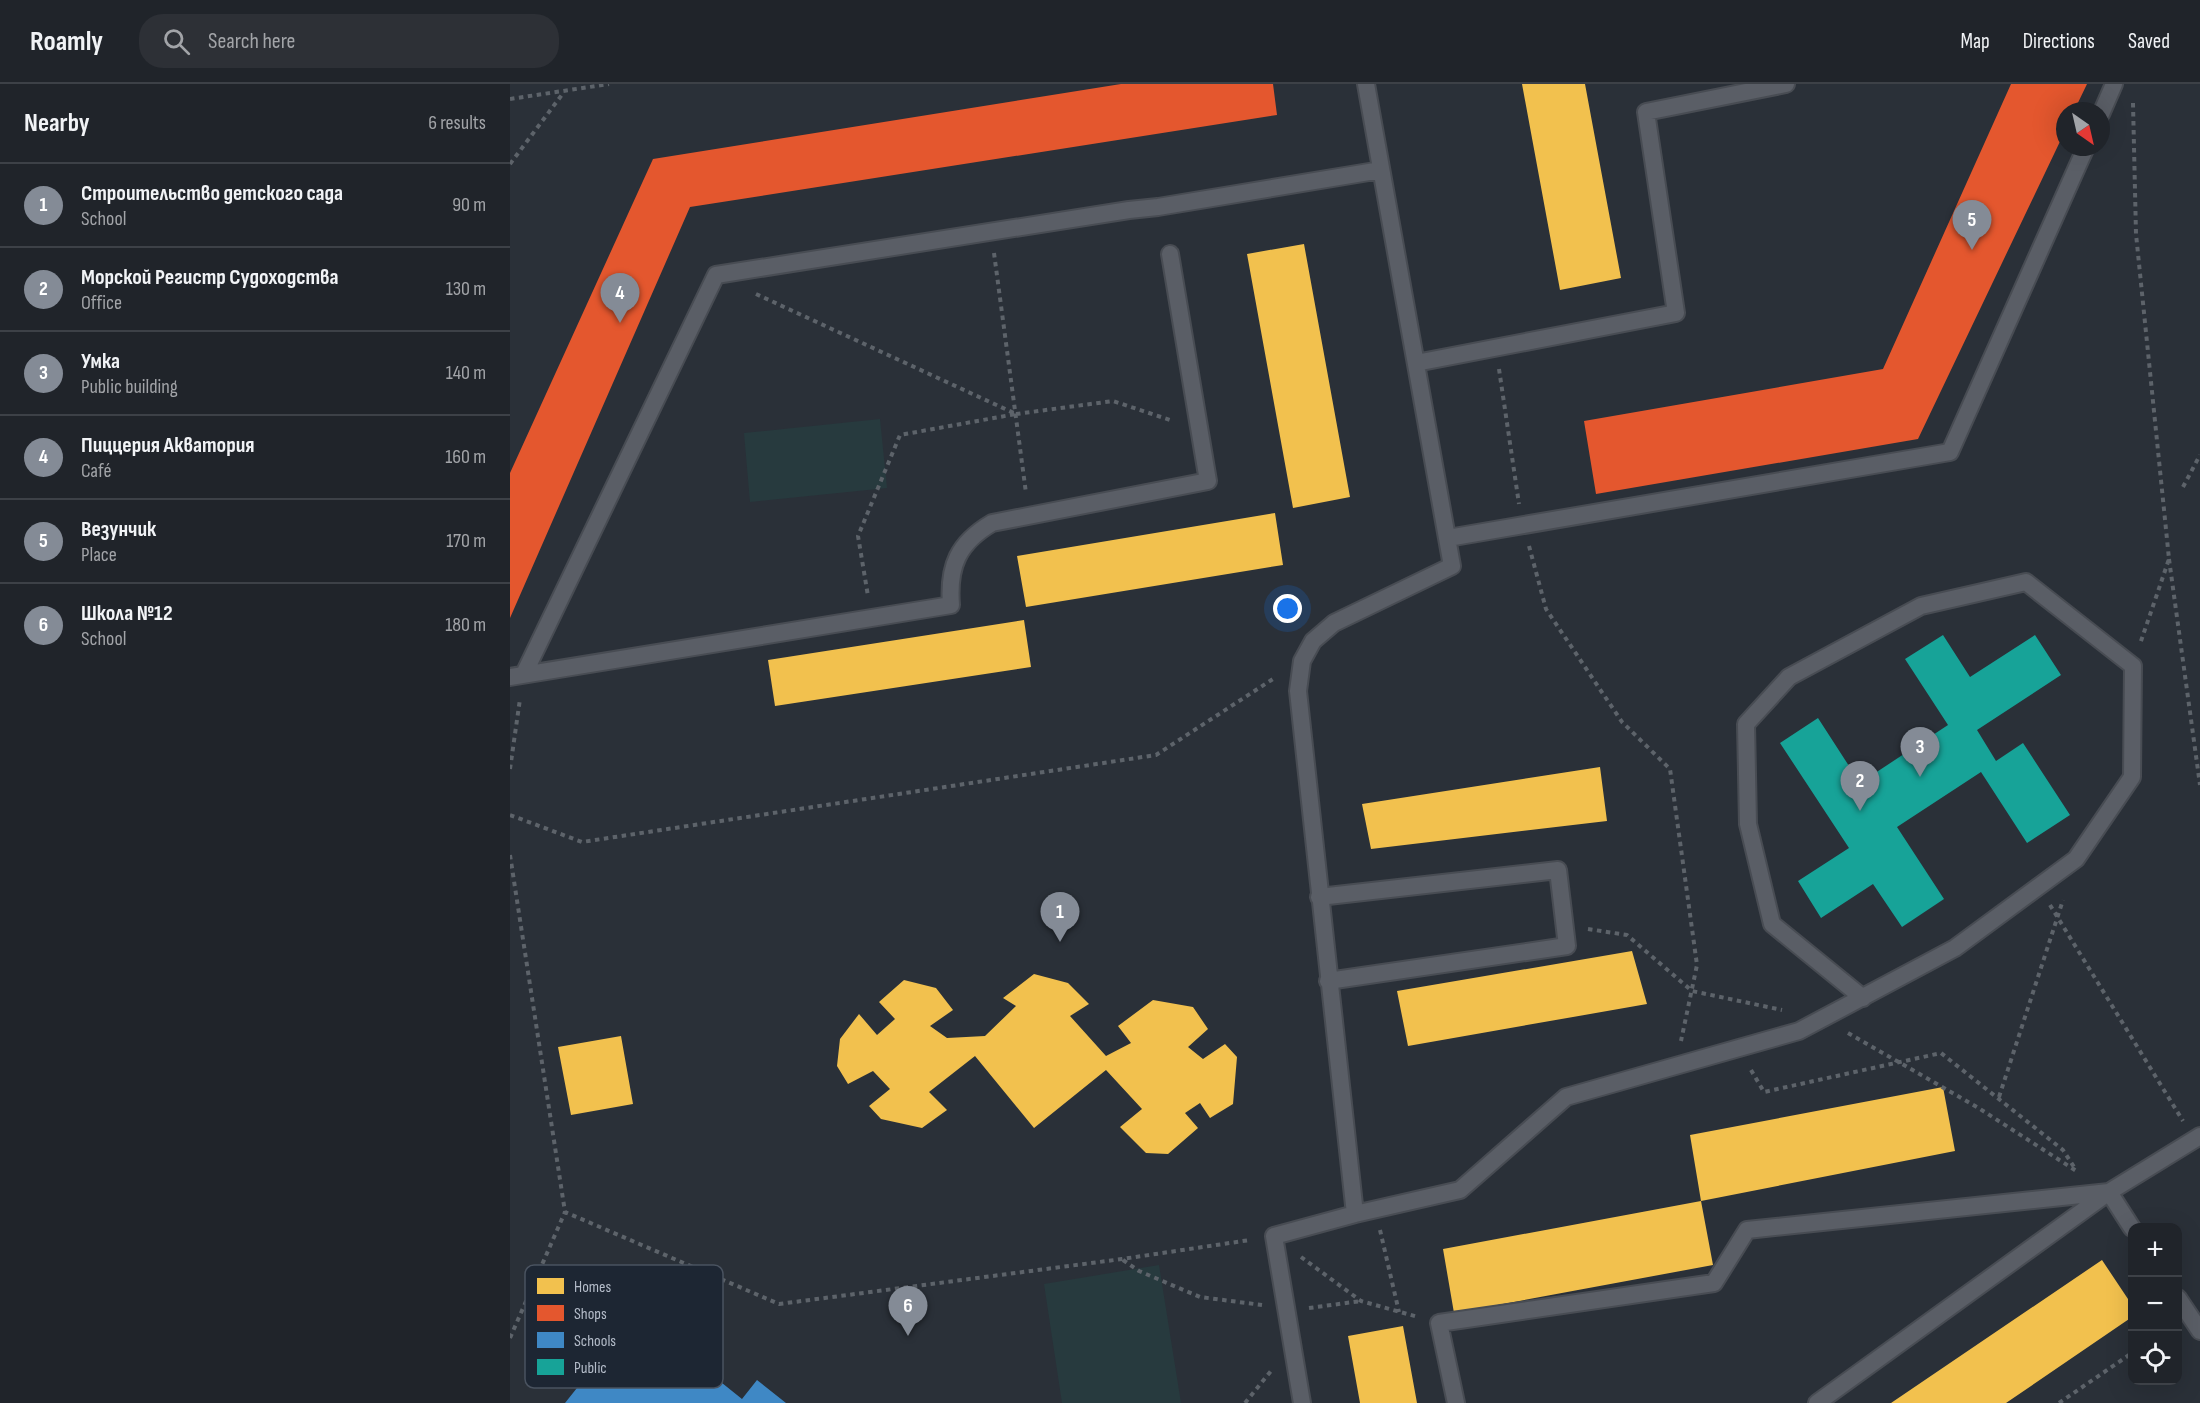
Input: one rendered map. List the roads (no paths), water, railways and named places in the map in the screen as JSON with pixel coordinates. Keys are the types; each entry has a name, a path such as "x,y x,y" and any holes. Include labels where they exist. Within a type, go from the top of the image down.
{"lane":[{"path":"1355,1214 1298,692 1302,661 1313,641 1335,623 1452,566 1366,84"},
{"path":"1416,363 1676,313 1646,112 1786,84"},
{"path":"2106,102 2114,84"},
{"path":"1448,538 1950,452 2082,156"},
{"path":"517,676 716,276 1381,170"},
{"path":"517,676 951,605 950,584 958,554 972,535 992,523 1208,481 1170,254"},
{"path":"1302,1403 1274,1236 1355,1214 1460,1190 1566,1096 1799,1031 1863,998 1955,948 2076,859 2132,777 2133,666 2026,582 1921,606 1789,676 1746,724 1748,824 1772,924 1863,998"},
{"path":"1319,897 1558,870 1565,925 1567,946 1329,981"},
{"path":"1817,1403 2109,1192 2198,1138"},
{"path":"2109,1192 2130,1223"},
{"path":"1456,1403 1439,1323 1714,1283 1747,1230 2109,1192"},
{"path":"2182,1304 2200,1331"}],"place":[{"name":"Везунчик","path":"1972,250"},
{"name":"Пиццерия Акватория","path":"620,323"},
{"name":"Умка","path":"1920,777"},
{"name":"Морской Регистр Судоходства","path":"1860,811"},
{"name":"Строительство детского сада","path":"1060,942"},
{"name":"Школа №12","path":"908,1336"}]}
